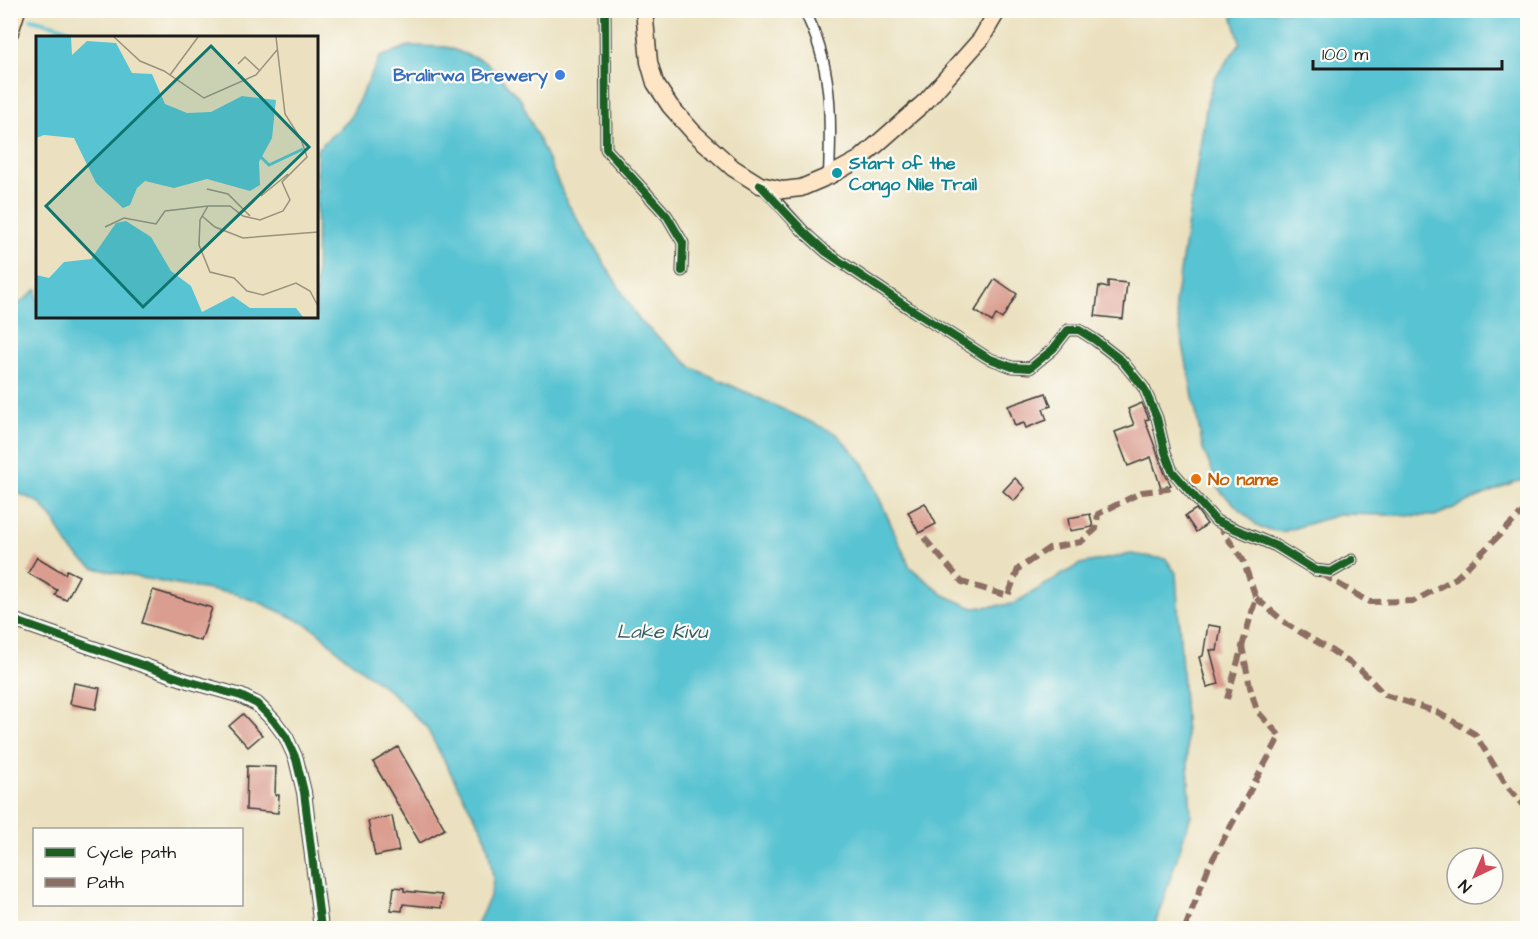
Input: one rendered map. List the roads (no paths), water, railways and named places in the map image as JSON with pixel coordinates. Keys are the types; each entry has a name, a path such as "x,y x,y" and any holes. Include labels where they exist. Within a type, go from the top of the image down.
{"main road":[{"path":"10,32 17,10"},
{"path":"644,10 649,62 655,83 670,106 733,168 760,185 783,190 801,188 860,159 926,102 981,39 998,10"}],"street":[{"path":"605,10 606,149 667,216 683,243 682,270"},
{"path":"804,10 822,55 830,93 829,176"},
{"path":"760,185 826,252 988,358 1012,368 1030,368 1053,349 1068,330 1079,330 1095,340 1122,361 1144,388 1157,418 1172,471 1216,521 1276,546 1315,570 1330,572 1352,560"},
{"path":"10,619 188,681 241,696 257,704 274,721 286,738 296,759 304,792 321,928"}],"water":[{"path":"1231,11 1527,11 1527,480 1514,482 1435,516 1341,514 1282,532 1260,528 1221,492 1203,449 1175,303 1207,103 1214,79 1240,43"},
{"name":"Lake Kivu","path":"409,46 447,47 486,62 521,100 568,204 639,320 693,368 837,434 864,464 910,567 944,595 973,608 1013,604 1080,564 1131,554 1166,559 1176,573 1191,815 1154,928 472,928 479,920 492,889 493,878 483,830 426,727 392,693 340,653 318,632 261,603 235,594 94,568 68,546 55,522 40,503 20,494 11,486 11,310 36,290 36,318 318,318 318,148 349,120 380,57"}],"waterway":[{"path":"31,19 87,36"}],"place":[{"name":"Bralirwa Brewery","path":"560,75"},
{"name":"Start of the Congo Nile Trail","path":"837,173"},
{"name":"No name","path":"1196,479"}]}
